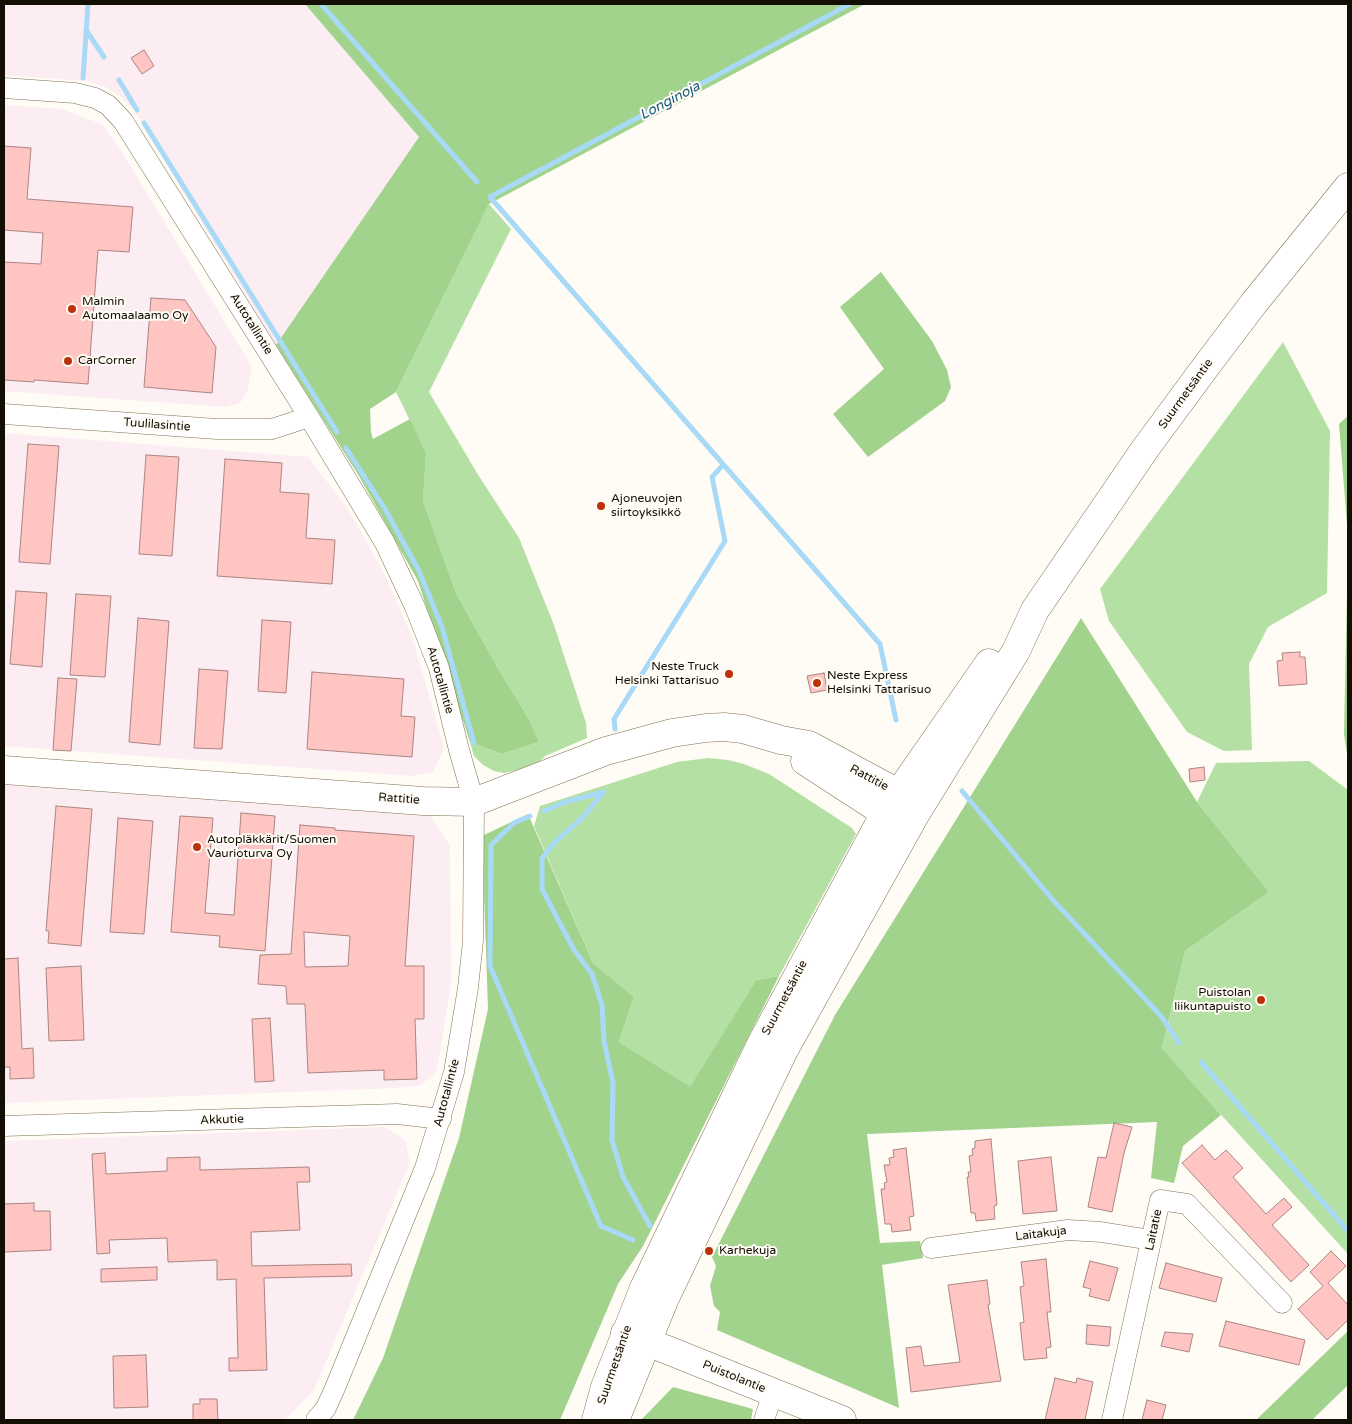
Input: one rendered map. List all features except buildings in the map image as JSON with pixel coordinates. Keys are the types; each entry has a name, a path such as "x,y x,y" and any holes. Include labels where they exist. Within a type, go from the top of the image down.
{"main road":[{"name":"Suurmetsäntie","path":"596,1420 605,1387 636,1338 665,1298 784,1050 915,815 1016,651 1035,610 1145,449 1206,365 1254,302 1348,188"},
{"name":"Suurmetsäntie","path":"615,1420 636,1338 644,1288 760,1044 891,803 1004,641 1035,610"},
{"name":"Rattitie","path":"4,770 423,801 474,802 606,751 672,733 706,728 724,728 757,732 781,740 809,745 891,803 915,815"},
{"name":"Puistolantie","path":"636,1338 842,1420"}],"street":[{"name":"Autotallintie","path":"4,88 75,93 95,98 108,105 123,121 310,417 385,543 415,607 439,668 474,802 473,941 468,988 454,1072 425,1168 335,1388 326,1408 316,1420"},
{"name":"Tuulilasintie","path":"4,414 218,429 272,429 310,417"},
{"name":"Akkutie","path":"4,1126 396,1114 441,1119"},
{"name":"Laitatie","path":"1112,1420 1160,1200 1187,1204 1282,1303"},
{"name":"Laitakuja","path":"931,1248 1068,1230 1100,1232 1151,1240"},
{"path":"764,1420 773,1393"}],"shaded area":[{"path":"4,4 305,4 419,137 276,345 134,110 120,96 104,86 85,81 4,75"},
{"path":"4,105 61,109 102,124 121,150 252,367 247,392 240,403 226,407 4,391"},
{"path":"4,433 308,457 348,509 382,569 413,639 444,748 433,772 413,776 4,746"},
{"path":"4,783 428,812 450,846 451,983 437,1071 421,1085 397,1088 4,1103"},
{"path":"386,1127 405,1140 410,1162 314,1390 288,1417 281,1420 4,1420 4,1141"}],"green space":[{"path":"305,4 865,4 489,204 396,392 370,409 373,439 410,419 426,453 423,501 456,593 530,721 539,742 502,754 470,742 418,581 359,476 276,345 419,137"},
{"path":"489,204 511,229 429,392 477,473 519,538 554,625 586,723 587,738 545,756 535,766 504,773 494,771 483,765 474,756 470,742 502,754 539,742 530,721 456,593 423,501 426,453 396,392"},
{"path":"881,272 932,341 947,370 951,387 945,401 868,457 833,414 884,369 840,307"},
{"path":"1283,342 1330,431 1327,593 1268,627 1249,664 1252,750 1224,751 1187,732 1109,621 1100,589"},
{"path":"1348,416 1348,537 1339,424"},
{"path":"1348,545 1348,761 1344,734"},
{"path":"1081,618 1197,802 1269,892 1185,951 1162,1049 1221,1115 1183,1146 1174,1183 1151,1178 1157,1122 867,1134 880,1243 920,1241 923,1258 882,1265 899,1408 717,1330 720,1312 714,1306 710,1286 716,1266 712,1257 835,1015"},
{"path":"708,758 744,764 769,774 852,828 856,834 779,976 756,980 690,1088 619,1042 634,997 593,963 534,826 540,806 677,762"},
{"name":"Puistolan liikuntapuisto","path":"1309,761 1348,790 1348,1254 1162,1050 1185,951 1269,892 1197,802 1216,763"},
{"path":"528,814 593,963 634,997 619,1042 690,1087 756,980 779,976 643,1246 618,1284 560,1420 353,1420 383,1358 459,1138 488,1009 482,836"},
{"path":"1348,1331 1348,1385 1312,1420 1256,1420"},
{"path":"673,1387 753,1409 751,1420 641,1420"}],"waterway":[{"path":"83,78 88,4"},
{"path":"321,4 477,182"},
{"name":"Longinoja","path":"850,4 490,197 880,644 896,720"},
{"path":"86,30 104,57"},
{"path":"119,80 137,110"},
{"path":"144,123 337,432"},
{"path":"346,448 385,509 419,571 442,627 474,743"},
{"path":"615,729 614,719 725,541 712,477 723,465"},
{"path":"962,791 1052,899 1161,1016 1179,1043"},
{"path":"604,792 581,819 554,843 542,858 542,889 574,950 592,974 602,1005 604,1041 613,1083 612,1140 623,1177 650,1226"},
{"path":"544,811 565,802 604,792"},
{"path":"530,816 514,823 491,845 490,966 601,1226 633,1240"},
{"path":"1201,1062 1348,1231"}],"place":[{"name":"Malmin Automaalaamo Oy","path":"72,309"},
{"name":"CarCorner","path":"68,361"},
{"name":"Ajoneuvojen siirtoyksikkö","path":"601,506"},
{"name":"Neste Truck Helsinki Tattarisuo","path":"729,674"},
{"name":"Neste Express Helsinki Tattarisuo","path":"817,683"},
{"name":"Autopläkkärit/Suomen Vaurioturva Oy","path":"197,847"},
{"name":"Puistolan liikuntapuisto","path":"1261,1000"},
{"name":"Karhekuja","path":"709,1251"}]}
